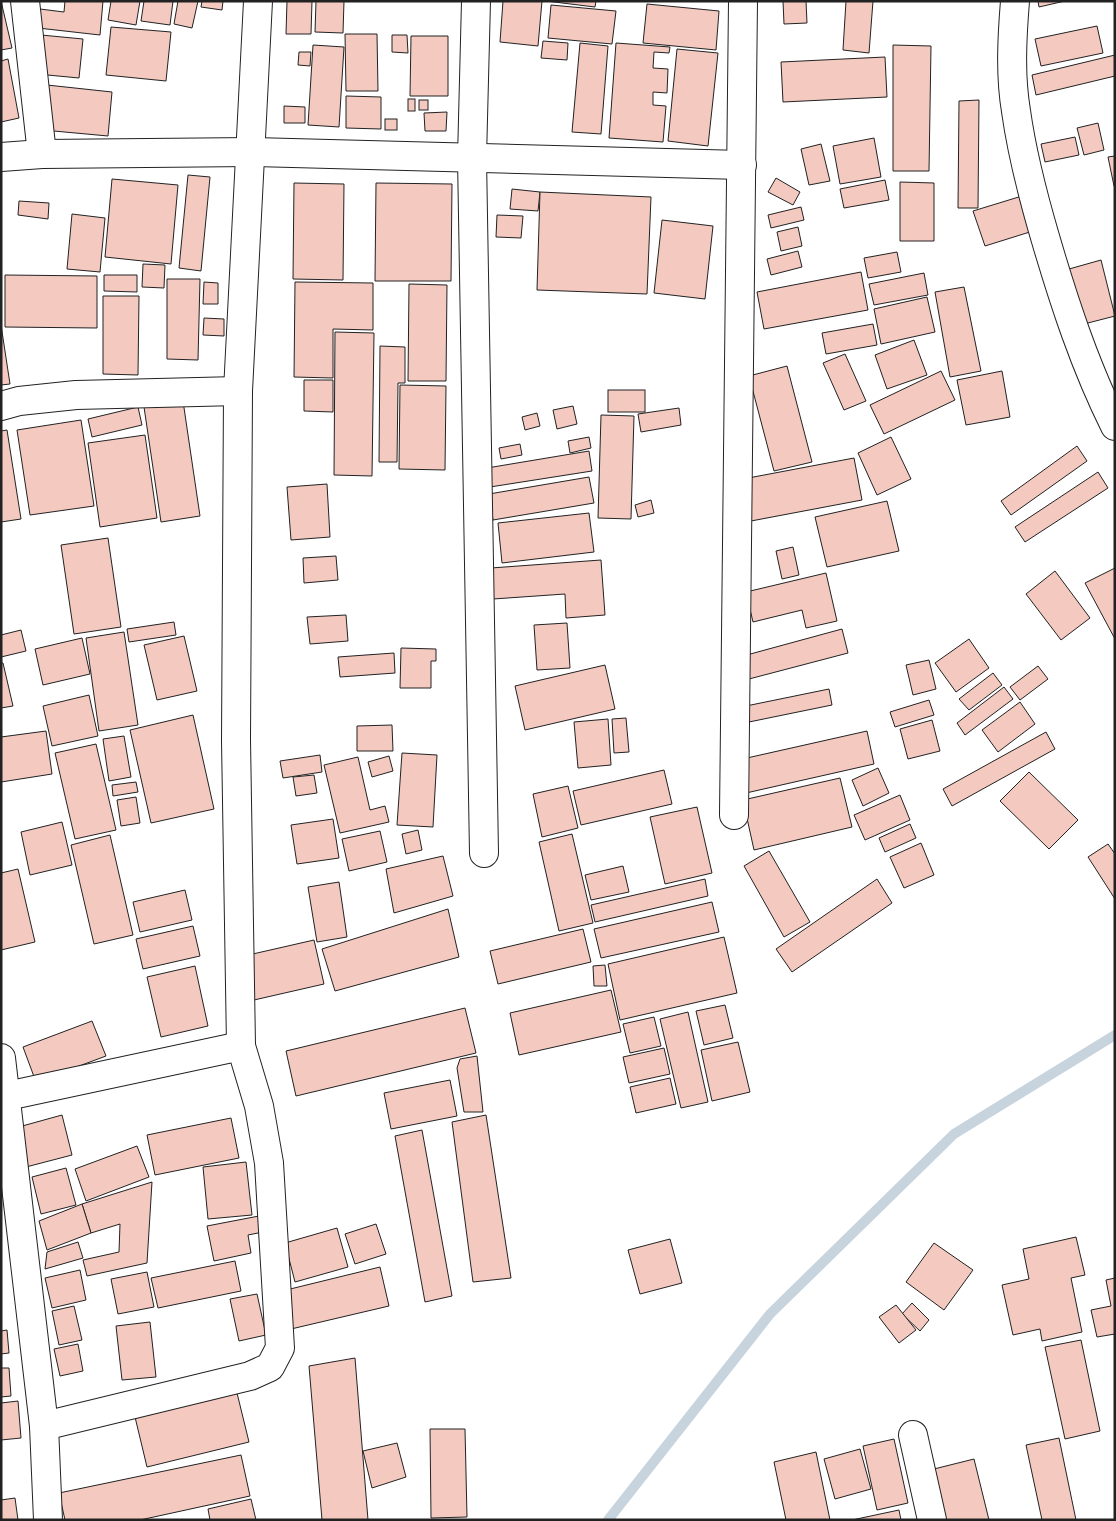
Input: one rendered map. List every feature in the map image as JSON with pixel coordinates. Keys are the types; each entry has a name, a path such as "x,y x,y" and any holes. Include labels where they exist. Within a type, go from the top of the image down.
{"street":[{"path":"25,1 42,154"},
{"path":"44,1426 250,1376 270,1367 280,1348 269,1163 259,1106 241,1046 236,740 238,391 252,152 258,1"},
{"path":"476,1 472,158 484,853"},
{"path":"734,815 744,1"},
{"path":"1015,1 1012,47 1015,110 1031,187 1059,286 1096,388 1115,426"},
{"path":"1,157 42,154 252,152 742,165"},
{"path":"1,406 19,401 76,395 238,391"},
{"path":"7,1096 241,1046"},
{"path":"1,1058 7,1096 44,1426 48,1520"},
{"path":"913,1435 932,1520"}],"building":[{"path":"1,1 12,48 1,50"},
{"path":"65,1 103,1 100,35 38,28 40,9 64,12"},
{"path":"111,1 140,1 136,25 108,20"},
{"path":"144,1 173,1 170,25 141,21"},
{"path":"178,1 198,1 192,28 174,24"},
{"path":"202,1 223,1 222,10 201,7"},
{"path":"287,1 312,1 311,34 286,34"},
{"path":"316,1 344,1 343,33 315,32"},
{"path":"503,1 542,1 538,46 500,42"},
{"path":"546,1 596,1 595,7"},
{"path":"783,1 806,1 807,23 784,24"},
{"path":"846,1 873,1 869,53 843,50"},
{"path":"1038,1 1065,1 1039,7"},
{"path":"647,4 719,11 716,50 643,43"},
{"path":"551,5 616,11 612,44 548,38"},
{"path":"1097,26 1103,53 1041,66 1035,39"},
{"path":"111,27 171,32 166,81 106,75"},
{"path":"345,34 377,34 378,91 346,91"},
{"path":"41,35 83,39 79,78 37,74"},
{"path":"392,35 407,35 408,53 392,52"},
{"path":"411,36 448,36 448,96 410,96"},
{"path":"543,41 568,43 567,60 541,58"},
{"path":"580,43 608,46 601,134 572,132"},
{"path":"616,43 670,47 669,53 654,52 653,68 668,69 667,93 653,92 653,105 666,106 663,142 609,138"},
{"path":"313,45 344,47 339,127 308,125"},
{"path":"893,45 931,46 929,171 893,171"},
{"path":"677,49 718,53 708,146 668,141"},
{"path":"299,52 311,52 310,66 298,65"},
{"path":"1115,55 1115,76 1036,95 1032,75"},
{"path":"885,57 887,97 783,102 781,62"},
{"path":"8,59 19,118 1,122 1,61"},
{"path":"47,85 112,92 108,136 43,130"},
{"path":"346,96 381,97 381,129 346,128"},
{"path":"408,99 415,99 415,111 408,111"},
{"path":"419,100 428,100 428,110 419,110"},
{"path":"979,100 978,208 958,208 959,101"},
{"path":"284,106 305,107 305,123 284,123"},
{"path":"447,112 446,131 425,131 424,113"},
{"path":"385,119 397,119 397,130 385,130"},
{"path":"1098,123 1104,150 1084,155 1077,128"},
{"path":"1075,137 1079,155 1045,162 1041,144"},
{"path":"874,138 881,177 840,184 833,146"},
{"path":"821,144 830,181 809,185 801,149"},
{"path":"1115,156 1115,186 1114,186 1108,157"},
{"path":"188,175 210,177 201,271 179,268"},
{"path":"776,178 800,192 793,205 768,192"},
{"path":"112,179 178,185 171,264 105,257"},
{"path":"885,180 889,200 844,208 840,189"},
{"path":"900,182 934,183 934,241 900,241"},
{"path":"294,183 344,184 343,280 293,279"},
{"path":"376,183 452,184 451,281 375,281"},
{"path":"512,189 540,192 538,211 510,209"},
{"path":"540,192 651,197 647,294 537,290"},
{"path":"1022,196 1033,231 985,246 973,211"},
{"path":"19,201 49,203 48,219 18,215"},
{"path":"801,207 804,220 771,228 768,215"},
{"path":"72,214 105,218 100,272 67,269"},
{"path":"497,215 523,216 521,238 496,237"},
{"path":"662,220 713,226 705,299 654,293"},
{"path":"798,227 802,246 781,251 777,232"},
{"path":"798,251 802,267 771,275 767,259"},
{"path":"897,252 901,272 868,278 864,258"},
{"path":"1101,260 1115,316 1084,324 1069,269"},
{"path":"143,264 165,265 164,288 142,287"},
{"path":"861,272 868,310 764,329 757,292"},
{"path":"924,273 928,295 874,305 869,284"},
{"path":"5,275 97,276 97,328 5,327"},
{"path":"104,275 137,275 137,292 104,291"},
{"path":"167,279 200,279 198,360 167,359"},
{"path":"204,282 218,283 218,304 203,304"},
{"path":"295,282 373,283 373,330 333,329 333,378 294,377"},
{"path":"409,284 447,285 446,381 408,381"},
{"path":"964,287 981,371 950,377 935,292"},
{"path":"103,296 139,296 138,375 103,374"},
{"path":"927,297 935,332 881,344 874,309"},
{"path":"204,318 224,319 224,336 203,335"},
{"path":"873,324 877,345 826,354 822,333"},
{"path":"1,325 10,384 1,385"},
{"path":"335,332 374,333 372,476 334,475"},
{"path":"914,340 927,375 887,389 875,355"},
{"path":"380,346 405,347 405,383 398,383 397,462 379,462"},
{"path":"845,354 866,401 844,410 823,363"},
{"path":"787,366 812,462 774,471 749,376"},
{"path":"941,371 955,400 884,434 870,405"},
{"path":"1002,371 1010,417 966,425 957,380"},
{"path":"304,380 333,380 333,412 304,411"},
{"path":"400,385 446,386 445,470 399,469"},
{"path":"608,390 645,390 645,412 608,412"},
{"path":"183,401 200,516 161,522 144,407"},
{"path":"573,406 577,424 557,429 553,410"},
{"path":"138,407 142,425 92,437 88,419"},
{"path":"679,408 681,425 641,432 638,414"},
{"path":"537,413 540,426 525,430 522,417"},
{"path":"601,415 634,416 631,519 598,518"},
{"path":"81,420 94,506 30,515 17,430"},
{"path":"7,430 21,519 1,522 1,431"},
{"path":"145,435 157,518 100,527 88,443"},
{"path":"589,437 591,448 570,453 568,441"},
{"path":"891,437 911,479 877,495 858,453"},
{"path":"520,444 522,455 501,459 499,448"},
{"path":"1077,446 1087,461 1011,515 1001,501"},
{"path":"589,451 592,471 490,487 487,468"},
{"path":"854,458 862,500 751,521 743,479"},
{"path":"1098,472 1108,488 1025,542 1015,527"},
{"path":"589,477 594,503 493,520 489,494"},
{"path":"327,484 330,537 291,540 287,487"},
{"path":"651,500 654,513 638,517 635,505"},
{"path":"887,501 899,551 827,567 815,517"},
{"path":"589,513 594,552 502,563 498,523"},
{"path":"108,538 121,627 74,634 61,545"},
{"path":"793,547 799,575 782,579 776,551"},
{"path":"336,556 338,580 304,583 303,558"},
{"path":"601,560 605,615 566,618 565,594 493,599 491,568"},
{"path":"1115,568 1115,639 1085,583"},
{"path":"1055,571 1090,618 1061,640 1026,594"},
{"path":"826,573 837,621 806,628 802,610 753,622 746,592"},
{"path":"346,615 348,641 310,644 307,617"},
{"path":"174,622 176,635 129,642 127,629"},
{"path":"567,623 570,668 537,670 534,625"},
{"path":"842,629 848,653 749,679 743,656"},
{"path":"21,630 26,651 1,657 1,635"},
{"path":"124,632 138,725 99,731 86,638"},
{"path":"184,636 197,691 157,700 144,645"},
{"path":"82,638 90,674 43,685 35,649"},
{"path":"969,639 989,668 956,692 935,663"},
{"path":"401,648 436,649 436,661 431,661 431,688 400,688"},
{"path":"394,653 395,673 340,677 338,657"},
{"path":"929,660 936,689 913,695 906,665"},
{"path":"1,663 3,663 13,706 1,708"},
{"path":"605,665 615,709 525,730 515,686"},
{"path":"1038,666 1048,679 1020,700 1010,687"},
{"path":"993,673 1002,685 969,710 959,699"},
{"path":"1004,687 1013,699 965,735 957,723"},
{"path":"829,689 832,705 749,722 746,706"},
{"path":"89,695 98,736 52,746 43,706"},
{"path":"929,700 934,715 895,727 890,712"},
{"path":"1020,702 1035,724 998,752 982,730"},
{"path":"193,715 214,809 151,823 130,730"},
{"path":"626,718 629,752 614,753 612,719"},
{"path":"608,719 611,765 578,768 574,722"},
{"path":"932,720 940,751 908,759 900,729"},
{"path":"392,725 393,751 357,751 357,726"},
{"path":"46,731 52,774 1,782 1,737"},
{"path":"867,731 874,764 746,793 738,760"},
{"path":"1046,732 1055,749 952,806 943,789"},
{"path":"124,736 131,777 109,781 103,739"},
{"path":"96,744 116,830 75,839 55,753"},
{"path":"402,753 437,755 433,827 397,825"},
{"path":"320,755 322,772 283,778 280,761"},
{"path":"389,756 393,771 372,777 368,762"},
{"path":"358,757 370,810 385,806 389,822 340,833 324,765"},
{"path":"878,768 889,793 863,806 852,780"},
{"path":"664,770 672,804 581,825 573,791"},
{"path":"1029,772 1078,820 1049,849 1000,801"},
{"path":"314,775 317,793 296,796 293,777"},
{"path":"840,778 852,827 754,850 743,800"},
{"path":"136,782 138,792 113,796 112,785"},
{"path":"568,786 578,828 542,837 533,794"},
{"path":"900,795 910,820 865,840 854,815"},
{"path":"136,797 140,823 121,826 117,800"},
{"path":"697,807 712,873 665,884 650,817"},
{"path":"333,819 339,858 297,864 291,825"},
{"path":"62,822 72,865 30,875 21,832"},
{"path":"910,824 916,838 885,852 879,838"},
{"path":"418,830 422,850 406,854 402,834"},
{"path":"380,831 387,862 349,871 342,839"},
{"path":"572,834 593,923 559,931 539,842"},
{"path":"110,835 133,935 94,944 71,845"},
{"path":"921,843 934,875 904,888 890,857"},
{"path":"1108,844 1115,854 1115,899 1088,857"},
{"path":"769,851 810,922 784,937 744,866"},
{"path":"443,856 453,896 394,913 386,869"},
{"path":"623,866 629,892 591,900 585,875"},
{"path":"18,869 35,942 1,950 1,873"},
{"path":"705,879 708,896 595,922 591,905"},
{"path":"877,879 892,903 792,972 776,949"},
{"path":"339,882 347,937 317,942 308,887"},
{"path":"185,890 192,920 140,932 133,902"},
{"path":"712,902 719,932 601,958 594,929"},
{"path":"448,909 459,957 335,991 322,949"},
{"path":"193,926 200,956 143,969 136,939"},
{"path":"583,929 591,962 498,984 490,951"},
{"path":"724,937 737,993 620,1020 608,964"},
{"path":"314,940 324,984 254,1000 244,956"},
{"path":"605,965 607,986 594,986 593,966"},
{"path":"195,966 208,1026 161,1037 147,977"},
{"path":"611,990 621,1032 519,1055 510,1013"},
{"path":"725,1005 733,1038 704,1045 696,1011"},
{"path":"465,1008 476,1053 296,1096 286,1051"},
{"path":"688,1012 708,1102 681,1108 660,1019"},
{"path":"654,1017 661,1046 630,1053 623,1024"},
{"path":"92,1021 106,1056 36,1082 23,1047"},
{"path":"738,1042 750,1092 712,1101 701,1050"},
{"path":"664,1048 670,1074 629,1083 623,1057"},
{"path":"477,1056 483,1112 464,1112 457,1068 460,1059"},
{"path":"670,1078 676,1104 636,1113 630,1087"},
{"path":"450,1080 457,1116 391,1129 384,1093"},
{"path":"62,1115 72,1155 26,1167 15,1128"},
{"path":"486,1115 511,1278 473,1282 452,1122"},
{"path":"231,1118 239,1158 155,1175 147,1135"},
{"path":"422,1130 452,1296 425,1302 395,1136"},
{"path":"137,1146 149,1177 86,1201 75,1169"},
{"path":"246,1162 252,1215 208,1219 203,1167"},
{"path":"66,1168 76,1205 41,1214 32,1177"},
{"path":"152,1182 147,1263 87,1276 83,1260 119,1252 120,1224 91,1233 82,1204"},
{"path":"82,1204 91,1233 47,1250 39,1221"},
{"path":"259,1216 263,1232 248,1235 251,1253 214,1261 207,1226"},
{"path":"376,1224 386,1254 355,1264 345,1234"},
{"path":"337,1228 348,1267 295,1282 285,1243"},
{"path":"1076,1237 1085,1275 1071,1278 1082,1332 1042,1341 1040,1329 1013,1335 1002,1285 1029,1279 1023,1249"},
{"path":"670,1239 682,1283 640,1294 628,1250"},
{"path":"78,1242 83,1258 45,1269 47,1252"},
{"path":"934,1243 973,1270 944,1310 906,1282"},
{"path":"235,1261 241,1291 158,1308 151,1278"},
{"path":"380,1267 389,1306 291,1329 282,1291"},
{"path":"80,1270 86,1300 52,1308 45,1278"},
{"path":"147,1272 154,1307 118,1314 111,1279"},
{"path":"1115,1278 1115,1334 1097,1337 1091,1310 1111,1306 1106,1280"},
{"path":"257,1294 266,1335 239,1341 230,1299"},
{"path":"912,1303 929,1320 920,1331 902,1314"},
{"path":"896,1305 916,1330 899,1343 879,1317"},
{"path":"74,1306 82,1340 59,1345 52,1311"},
{"path":"150,1322 156,1377 122,1380 116,1326"},
{"path":"7,1330 9,1353 1,1354 1,1331"},
{"path":"1081,1340 1100,1431 1065,1439 1045,1347"},
{"path":"78,1344 83,1371 60,1376 54,1349"},
{"path":"355,1358 368,1520 322,1520 309,1366"},
{"path":"1,1368 9,1368 11,1396 1,1397"},
{"path":"237,1393 249,1442 147,1467 135,1417"},
{"path":"18,1401 21,1438 1,1440 1,1403"},
{"path":"430,1429 465,1429 467,1517 431,1518"},
{"path":"1059,1438 1076,1520 1042,1520 1026,1445"},
{"path":"894,1439 908,1503 877,1510 863,1446"},
{"path":"397,1443 406,1477 372,1488 363,1451"},
{"path":"860,1449 871,1489 835,1499 824,1459"},
{"path":"816,1452 830,1520 786,1520 774,1462"},
{"path":"241,1455 250,1496 140,1520 65,1520 59,1493"},
{"path":"974,1459 989,1520 942,1520 930,1470"},
{"path":"15,1498 18,1520 1,1520 1,1500"},
{"path":"251,1499 256,1520 210,1520 208,1509"},
{"path":"899,1510 901,1520 852,1520"}],"waterway":[{"path":"608,1520 770,1314 954,1134 1115,1035"}]}
